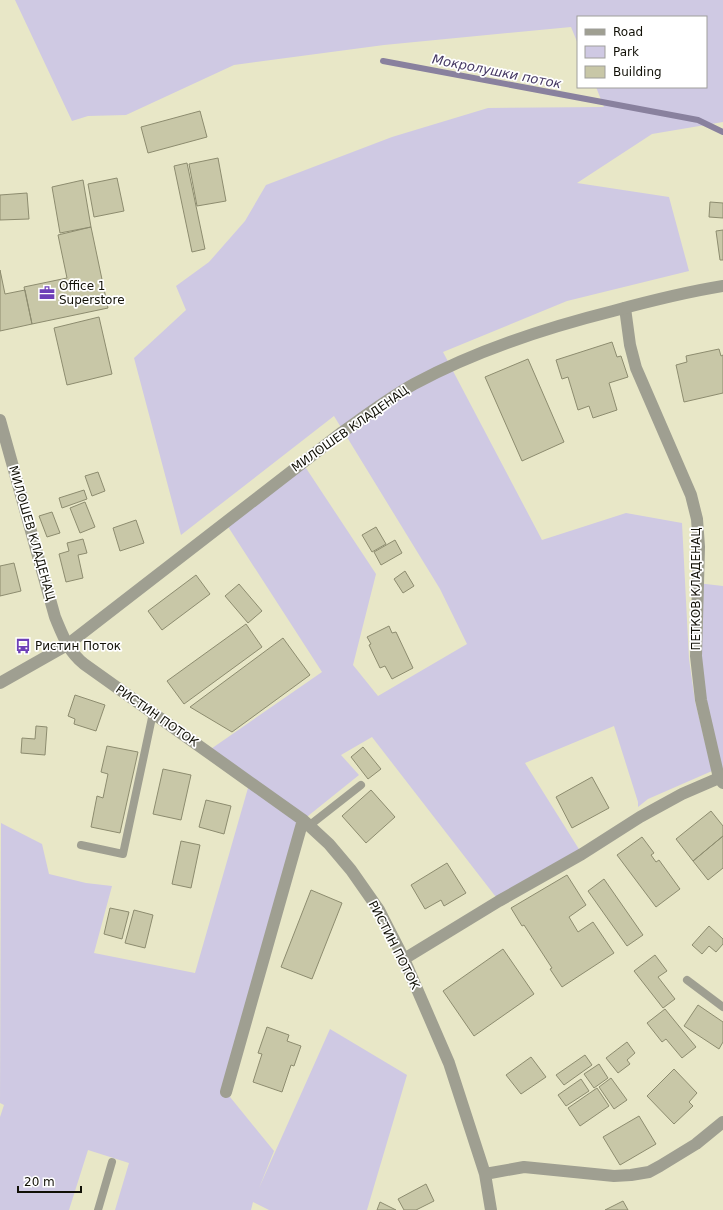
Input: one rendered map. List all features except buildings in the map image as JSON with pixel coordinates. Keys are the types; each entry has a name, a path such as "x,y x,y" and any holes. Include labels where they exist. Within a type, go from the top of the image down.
{"street":[{"name":"МИЛОШЕВ КЛАДЕНАЦ","path":"0,682 67,645 335,437 414,384 464,360 527,335 572,321 694,291 723,286"},
{"name":"ПЕТКОВ КЛАДЕНАЦ","path":"625,308 630,345 636,368 691,495 699,547 696,656 702,700 721,781"},
{"name":"МИЛОШЕВ КЛАДЕНАЦ","path":"0,420 56,617 67,645"},
{"name":"РИСТИН ПОТОК","path":"67,645 75,656 84,664 307,823 329,844 351,870 379,910 404,959 449,1063 485,1174 491,1210"},
{"path":"404,959 499,901 582,854 640,817 682,794 721,781"},
{"path":"226,1092 307,823"},
{"path":"485,1174 524,1168 614,1176 643,1173 660,1166 696,1144 723,1122"}],"lane":[{"path":"82,845 123,854 153,713"},
{"path":"307,823 361,785"},
{"path":"687,980 723,1007"},
{"path":"98,1210 112,1162"}],"green space":[{"path":"15,0 723,0 723,122 652,134 577,183 669,197 689,271 567,301 443,352 542,540 626,513 682,523 689,659 695,701 712,771 648,799 638,807 638,802 614,726 525,763 582,854 499,901 372,737 341,755 359,775 303,820 226,1092 274,1151 259,1188 330,1029 407,1075 367,1210 269,1210 253,1202 251,1210 115,1210 129,1163 88,1150 69,1210 0,1210 0,1117 4,1105 0,1103 1,823 42,844 49,874 86,883 112,886 94,953 195,973 250,781 208,751 322,672 225,522 302,462 376,574 353,665 378,696 467,644 440,589 334,416 181,535 134,358 186,310 176,286 209,262 245,221 266,185 392,137 488,108 604,107 596,88 707,88 707,16 577,16 577,42 571,27 384,45 234,65 126,115 88,116 72,121"},
{"path":"697,583 723,586 723,776 701,700"}],"waterway":[{"name":"Мокролушки поток","path":"383,61 698,120 723,132"}],"place":[{"name":"Office 1 Superstore","path":"47,293"},
{"name":"Ристин Поток","path":"23,646"}]}
